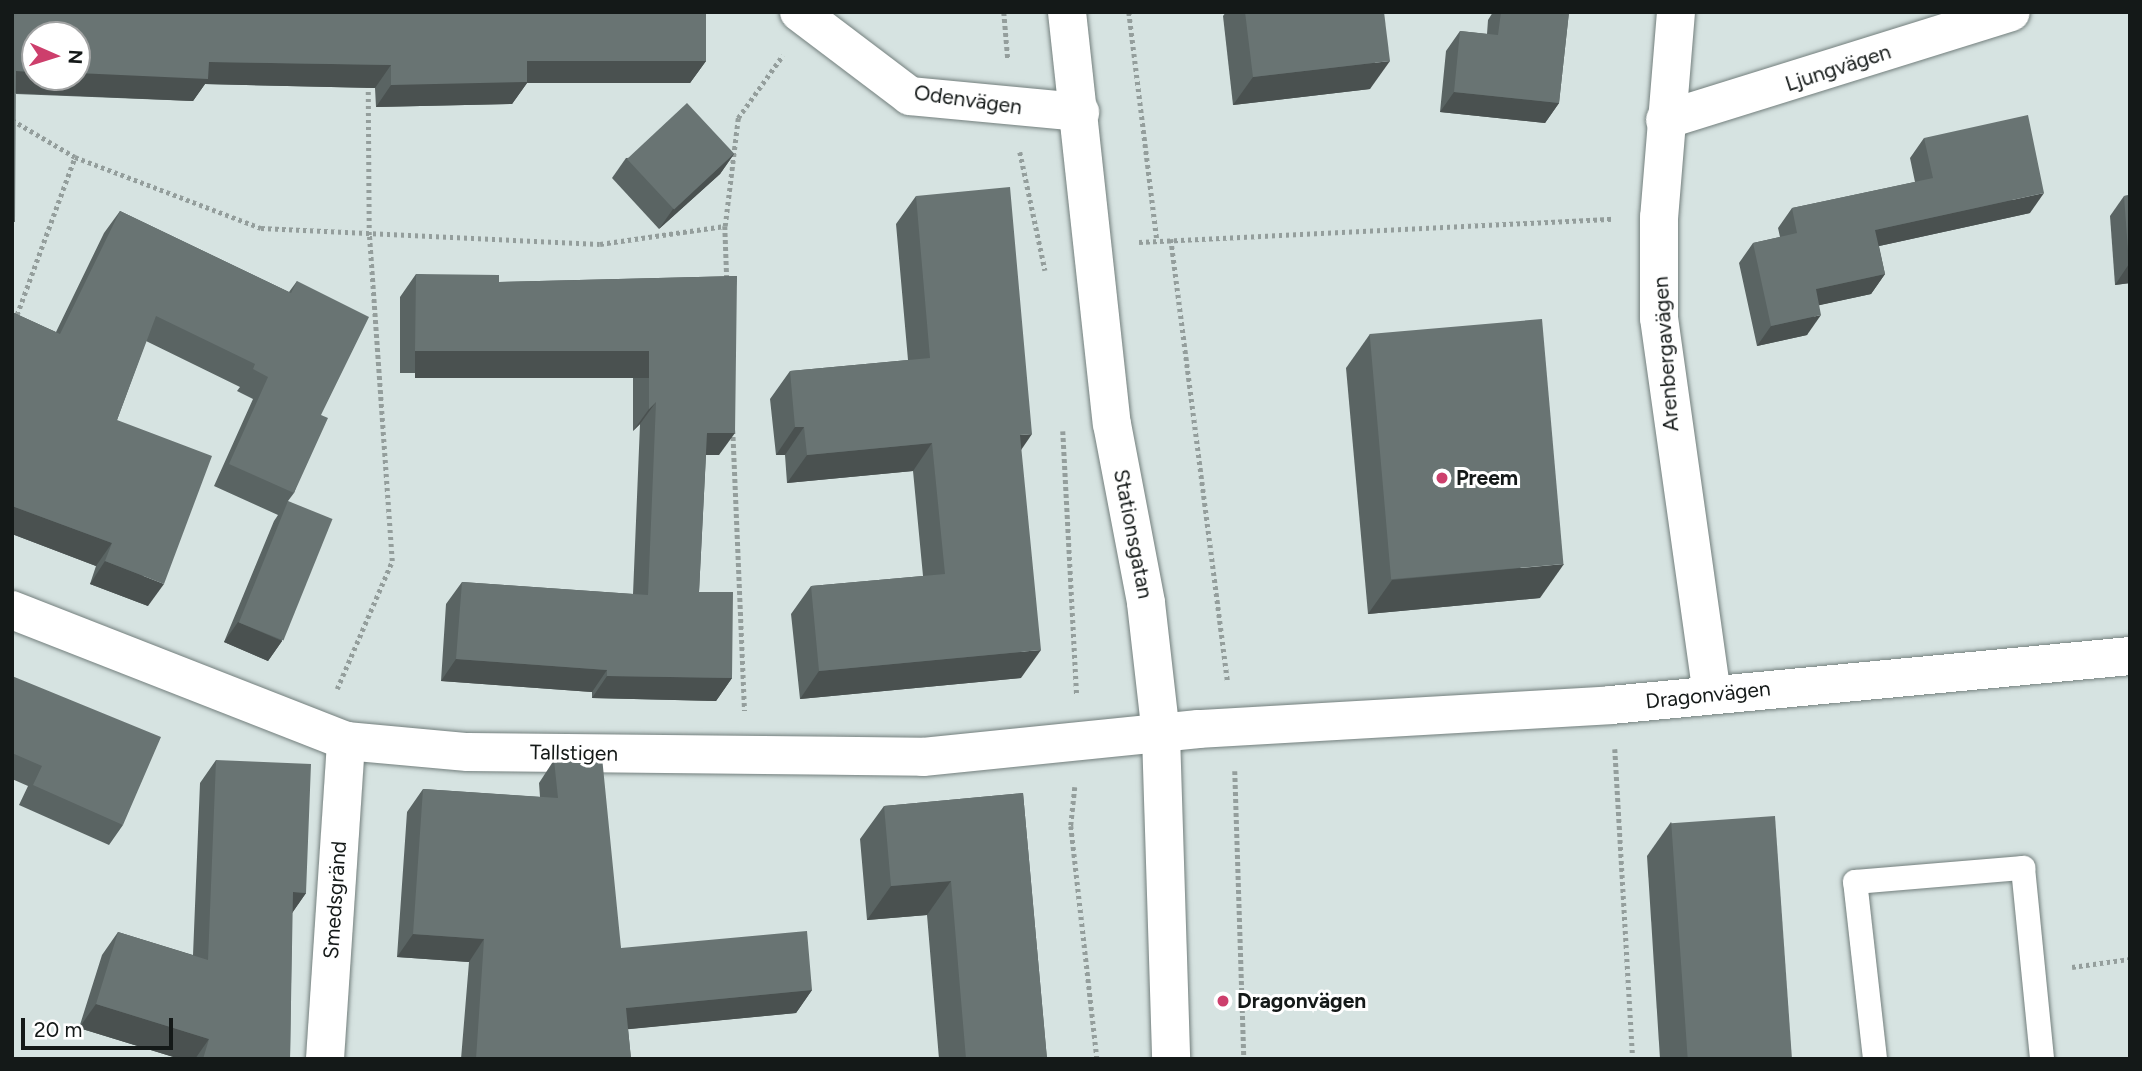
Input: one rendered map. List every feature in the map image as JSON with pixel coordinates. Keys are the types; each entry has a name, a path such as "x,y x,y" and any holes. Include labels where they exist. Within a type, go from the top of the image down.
{"street":[{"name":"Stationsgatan","path":"1067,12 1112,424 1146,603 1161,735 1171,1059"},
{"name":"Arenbergavägen","path":"1676,12 1659,216 1666,382 1712,694"},
{"name":"Ljungvägen","path":"1665,120 2011,12"},
{"name":"Odenvägen","path":"803,16 910,96 1013,108 1080,112"},
{"name":"Tallstigen","path":"12,610 333,736 468,752 923,757 1079,739 1161,735"},
{"name":"Dragonvägen","path":"1161,735 1234,727 1611,705 2130,656"},
{"name":"Smedsgränd","path":"325,1059 333,736"}],"lane":[{"path":"1875,1059 1855,882 2022,868 2042,1059"}],"path":[{"path":"1004,12 1013,108 1047,276"},
{"path":"1129,12 1157,240"},
{"path":"728,295 725,226 738,118 803,16"},
{"path":"333,736 392,561 369,234 368,68"},
{"path":"12,120 75,157 261,228 600,244 725,226"},
{"path":"12,328 75,157"},
{"path":"1092,248 1171,239 1659,216"},
{"path":"1171,239 1234,727 1244,1059"},
{"path":"733,421 747,754"},
{"path":"1063,424 1079,739 1071,826 1097,1059"},
{"path":"1611,705 1633,1059"},
{"path":"2033,972 2130,959"}],"building":[{"path":"12,12 706,12 706,61 527,61 527,82 391,85 391,65 209,62 208,79 91,74 91,21 21,21 21,71 16,71 15,222 12,222"},
{"path":"1245,12 1384,12 1390,61 1253,77"},
{"path":"1501,12 1569,12 1559,103 1454,92 1460,31 1498,35"},
{"path":"687,103 734,153 674,209 627,159"},
{"path":"2028,115 2044,193 1875,230 1885,274 1816,289 1821,315 1771,326 1753,243 1797,233 1792,208 1933,178 1924,138"},
{"path":"1010,187 1032,434 1020,435 1041,650 819,671 811,586 945,574 932,443 807,455 804,427 795,427 790,371 930,358 916,196"},
{"path":"2130,195 2130,264 2129,264 2124,196"},
{"path":"120,211 291,293 297,281 369,317 321,415 328,418 294,493 229,464 268,377 253,369 255,364 156,316 117,420 212,456 164,584 105,561 112,543 12,506 12,312 60,334"},
{"path":"416,274 499,275 499,282 737,276 735,433 707,433 699,592 733,592 732,678 607,676 607,670 456,659 462,582 648,595 656,402 649,409 649,351 415,351"},
{"name":"Preem","path":"1542,319 1563,564 1391,579 1370,334"},
{"path":"288,501 333,519 283,640 239,622"},
{"path":"12,676 161,737 123,825 33,785 42,766 12,753"},
{"path":"602,757 621,948 807,931 812,990 626,1008 631,1059 476,1059 484,939 413,934 423,789 558,798 554,760"},
{"path":"216,760 311,764 306,893 293,892 290,1059 203,1059 209,1039 96,1004 118,932 208,960"},
{"path":"1023,793 1047,1059 966,1059 951,881 891,886 884,806"},
{"path":"1775,816 1792,1058 1688,1059 1671,823"}],"place":[{"name":"Preem","path":"1442,478"},
{"name":"Dragonvägen","path":"1223,1001"}]}
